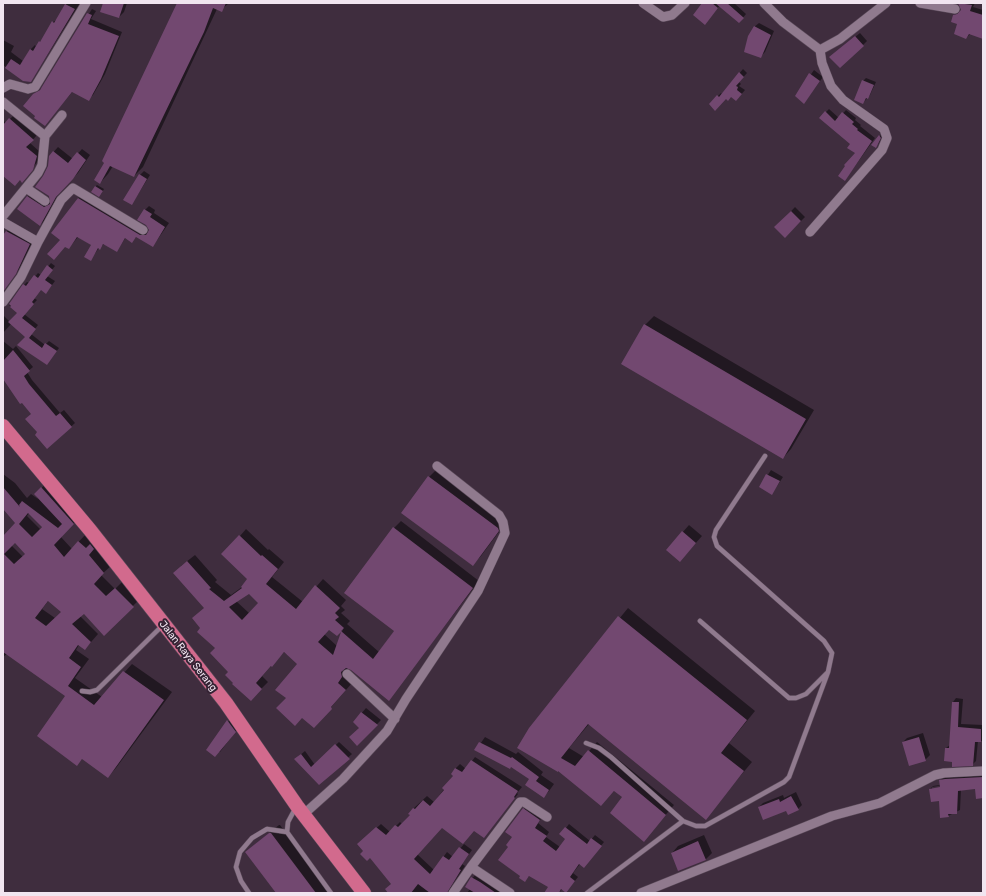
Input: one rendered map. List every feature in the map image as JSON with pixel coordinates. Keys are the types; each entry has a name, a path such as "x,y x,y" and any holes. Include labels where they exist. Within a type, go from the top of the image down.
{"highway":[{"name":"Jalan Raya Serang","path":"4,430 90,530 164,624 247,731 301,810 364,893"}],"street":[{"path":"3,88 10,84 28,89 35,87 86,3"},
{"path":"643,3 663,17 672,15 685,3"},
{"path":"764,3 783,22 820,50 822,63 831,86 843,100 884,129 887,138 882,150 810,232"},
{"path":"820,50 840,38 886,3"},
{"path":"920,3 955,9"},
{"path":"3,102 45,136"},
{"path":"3,216 26,188 42,165 45,136 62,115"},
{"path":"26,188 44,201"},
{"path":"3,302 21,277 61,200 75,188 143,230"},
{"path":"3,222 38,242"},
{"path":"301,810 343,778 378,742 395,719 478,591 505,533 503,522 499,515 436,466"},
{"path":"346,674 395,719"},
{"path":"642,893 832,816 880,803 922,783 935,775 944,773 983,771"},
{"path":"453,893 456,886 472,867 520,802 524,802 547,817"},
{"path":"472,867 510,893"}],"lane":[{"path":"586,743 599,748 611,757 683,821 696,826 705,826 784,782 789,777 833,658 830,648 717,546 714,537 716,530 765,456"},
{"path":"700,621 789,698 796,698 806,694 828,672"},
{"path":"82,692 97,690 164,624"},
{"path":"301,810 288,822 287,832 331,893"},
{"path":"587,893 683,821"},
{"path":"249,893 240,881 236,867 240,852 252,838 267,829 287,832"}],"building":[{"path":"103,3 124,3 119,18 100,12"},
{"path":"177,3 226,3 222,12 213,8 204,32 134,177 110,166 100,184 94,180 104,163 102,161"},
{"path":"702,3 712,3 718,8 705,25 693,15"},
{"path":"715,3 727,3 744,18 739,23"},
{"path":"958,3 972,5 970,11 983,15 983,39 969,34 966,39 954,34 957,24 951,22 953,15 957,14 961,10"},
{"path":"65,4 75,9 31,82 23,81 5,68 11,59 20,65 30,49 33,51 39,41 40,42 52,21 54,23"},
{"path":"87,13 92,15 88,24 119,36 101,79 89,101 72,92 45,126 34,118 35,116 23,106 33,94 40,90"},
{"path":"754,26 771,35 761,58 744,52 748,36"},
{"path":"855,36 864,46 840,68 829,57"},
{"path":"739,72 744,77 736,86 738,87 737,90 742,94 736,101 731,97 728,101 726,99 715,111 709,104 717,95 719,97"},
{"path":"809,73 820,81 804,104 795,96"},
{"path":"862,80 874,85 868,99 866,98 863,104 854,100"},
{"path":"825,111 835,121 842,112 854,122 852,124 858,129 857,130 872,141 845,181 838,176 845,166 844,165 855,153 847,148 850,144 819,118"},
{"path":"9,118 34,140 26,147 37,156 33,170 22,183 20,180 15,186 3,176 3,125"},
{"path":"879,135 881,138 876,148 871,145"},
{"path":"53,151 68,163 77,152 86,160 73,179 56,197 40,226 17,209 27,196 44,207 50,204 49,196 35,187 48,166 49,156"},
{"path":"139,174 147,179 132,205 123,200"},
{"path":"95,186 103,191 99,197 91,192"},
{"path":"78,198 140,235 146,235 149,230 146,225 137,220 144,209 152,214 150,217 165,227 153,247 136,237 132,243 125,238 117,252 103,244 100,250 98,248 91,261 84,257 91,245 77,237 69,249 65,247 54,260 47,254 60,240 51,233"},
{"path":"791,211 801,221 785,238 774,227"},
{"path":"6,231 30,244 16,274 3,292 3,235"},
{"path":"47,265 53,270 45,280 52,285 46,294 41,290 32,302 34,304 22,318 36,329 29,338 42,348 45,343 57,351 47,365 17,345 25,337 8,322 17,313 10,307 11,306 9,304 23,284 26,286 34,275 38,278"},
{"path":"644,324 806,419 783,459 621,364"},
{"path":"13,350 30,371 24,376 29,384 56,416 60,413 72,427 47,449 35,435 37,432 25,419 31,414 22,403 20,404 3,379 3,361"},
{"path":"766,474 780,481 772,495 759,487"},
{"path":"428,476 498,528 499,531 473,566 401,513"},
{"path":"3,487 20,507 19,505 22,501 58,528 62,524 34,494 41,487 74,524 54,545 64,557 78,541 86,548 90,544 94,549 89,555 104,573 94,584 106,596 115,588 134,607 104,636 84,614 72,624 91,642 85,650 78,645 69,658 81,667 68,686 94,705 123,671 164,700 108,778 82,759 77,766 37,736 65,696 3,652 3,536 15,523 3,509","holes":["28,513 42,527 32,537 19,524","15,543 25,554 14,564 4,554","48,601 61,612 46,626 35,618"]},
{"path":"393,527 473,588 389,701 351,670 346,668 341,672 342,677 338,683 346,690 331,707 332,709 314,728 302,718 295,726 276,708 286,698 275,690 297,664 284,652 256,683 262,689 251,701 232,684 233,683 225,675 228,672 210,653 215,648 197,632 200,628 192,618 204,608 173,573 187,561 211,588 209,589 224,601 242,588 241,587 247,579 221,554 239,535 261,556 262,555 278,569 266,584 296,609 315,585 340,608 335,613 339,617 335,620 344,628 341,631 373,659 394,631 344,593","holes":["249,594 258,603 242,620 229,607","329,630 337,636 341,632 333,655 318,642"]},
{"path":"682,531 696,543 680,562 666,550"},
{"path":"618,616 747,720 721,753 744,771 706,820 588,724 561,758 575,766 588,750 666,815 644,842 610,813 622,797 614,791 601,806 558,771 517,748 529,728"},
{"path":"952,702 959,702 958,727 981,729 981,742 975,742 973,766 952,767 952,762 944,761 945,748 949,748"},
{"path":"361,712 378,725 357,746 349,737 359,728 353,722"},
{"path":"227,720 236,732 215,757 206,750"},
{"path":"919,737 926,761 909,766 902,742"},
{"path":"479,742 511,758 512,757 539,777 536,781 549,790 544,798 525,785 529,779 511,767 510,769 474,750"},
{"path":"335,744 350,759 319,785 294,759 301,754 311,767"},
{"path":"471,760 518,791 514,797 515,798 484,838 474,831 463,844 442,828 414,859 430,874 443,856 449,860 459,847 469,854 459,869 461,870 447,893 430,893 418,884 411,893 388,893 385,889 391,884 370,858 367,861 360,854 363,851 357,844 376,827 386,835 395,825 398,827 410,815 408,814 413,808 415,809 423,800 430,806 444,790 442,788 453,776 451,774 455,768 462,772"},
{"path":"983,777 983,798 976,799 975,789 958,791 957,814 948,814 949,817 940,818 939,801 931,802 929,789 940,787 939,780"},
{"path":"791,796 799,810 788,815 786,811 763,820 758,807 779,799 780,802"},
{"path":"523,808 540,820 535,828 547,836 543,841 556,851 565,839 559,834 565,827 587,844 591,838 602,846 584,868 579,864 570,877 575,881 566,893 561,889 559,893 544,893 548,887 529,876 525,882 519,878 520,876 498,860 508,847 506,845 512,837 505,832"},
{"path":"271,833 316,893 276,893 245,852"},
{"path":"698,841 706,860 678,871 671,853"},
{"path":"471,877 496,893 475,893 465,887"}]}
